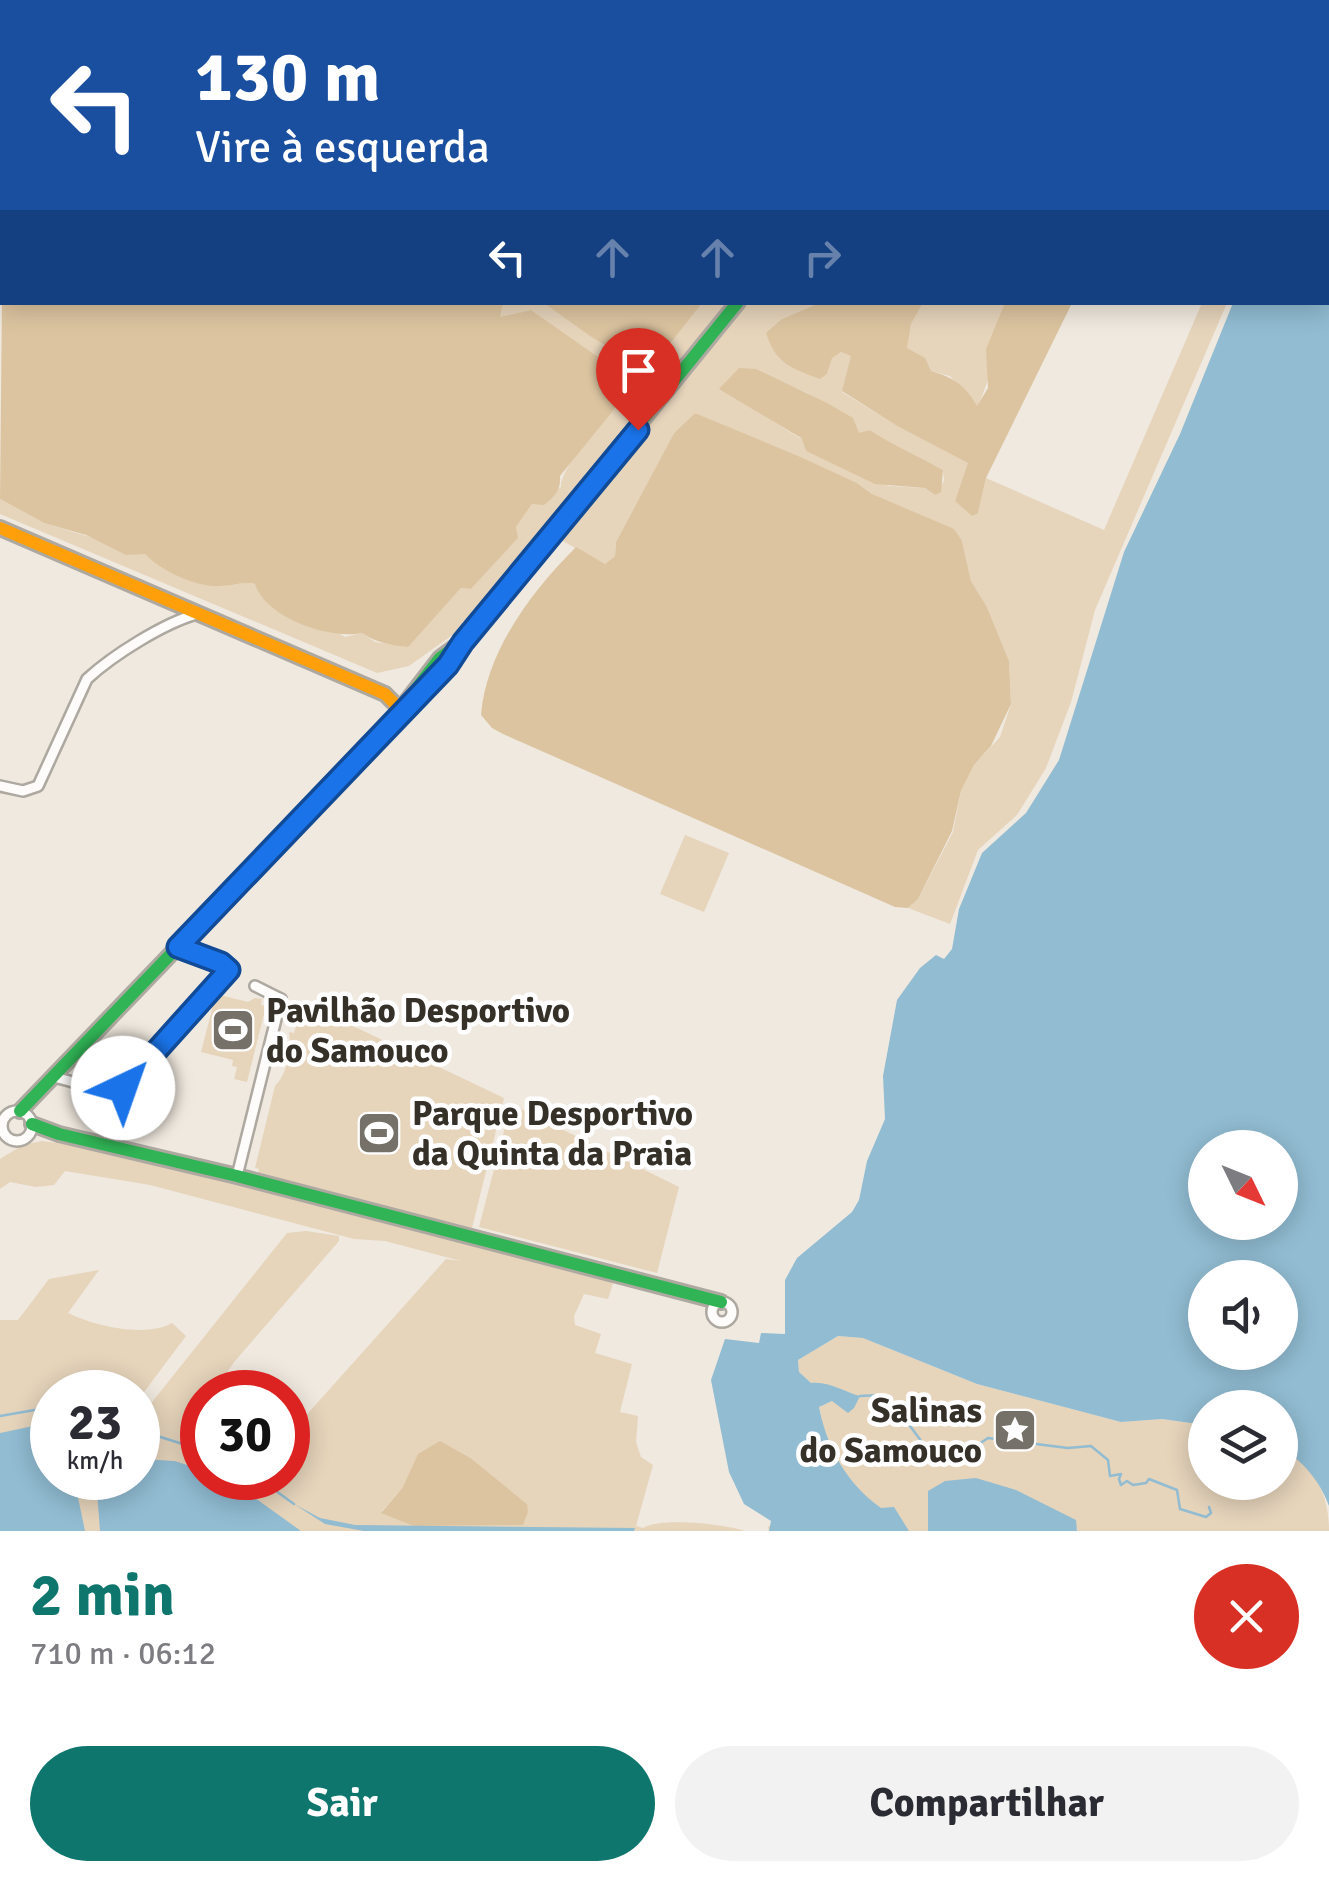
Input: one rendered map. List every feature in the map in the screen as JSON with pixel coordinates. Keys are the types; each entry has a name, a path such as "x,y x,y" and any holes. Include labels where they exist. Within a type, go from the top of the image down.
{"street":[{"path":"1,1148 11,1141 21,1141 39,1094 54,1076 440,675 736,305"},
{"path":"0,528 385,694 399,708"},
{"path":"172,602 174,622"},
{"path":"0,786 23,791 42,783 78,692 87,679 101,666 174,622 199,614"},
{"path":"390,723 440,658 463,642"},
{"path":"54,1076 111,1092 123,1088 229,970 221,963 178,947"},
{"path":"237,1176 281,999 255,986"},
{"path":"11,1141 1,1133 3,1118 10,1112 55,1133 688,1293 717,1308"}],"shaded area":[{"path":"2,305 503,305 500,317 531,310 642,392 638,399 628,397 620,402 560,476 554,496 544,505 532,504 516,527 518,538 471,589 461,588 408,647 362,633 333,633 300,624 271,607 255,584 212,586 191,581 145,554 126,555 86,535 44,523 0,499"},
{"path":"502,305 547,305 561,314 692,313 700,305 728,305 472,621 409,666 377,673 0,514 0,499 44,523 145,554 193,579 222,586 255,584 345,637 362,633 375,642 407,647 461,588 471,589 517,539 516,527 532,504 561,487 577,453 628,397 581,347 531,310 499,318"},
{"path":"547,305 700,305 672,341 640,366"},
{"path":"738,305 814,305 782,319 827,374 831,358 841,352 852,356 842,392 969,463 955,501 978,513 986,478 1104,530 1201,305 1226,305 1095,610 1071,702 1046,768 1017,815 978,850 950,924 908,908 918,899 953,832 961,791 974,765 1000,737 1011,704 1009,661 987,607 971,581 962,541 857,483 695,413 674,433 616,542 615,556 605,564 559,539","holes":["781,382 807,393 859,434 870,430 943,470 944,481 935,495 925,488 889,486 806,451 801,439 720,388"]},
{"path":"814,305 922,305 911,324 907,348 925,358 931,371 958,383 977,406 988,388 986,349 1004,305 1071,305 986,478 978,513 972,516 955,501 968,463 897,426 842,391 851,356 841,352 832,358 827,374 820,379 780,358 766,333 782,319"},
{"path":"922,305 1005,305 991,371 977,407 950,376 931,371 906,349 911,324"},
{"path":"739,368 756,369 827,403 853,418 859,433 870,430 943,470 941,492 935,495 925,488 875,484 806,451 801,438 719,389"},
{"path":"695,413 954,529 962,541 971,581 987,607 1009,661 1011,704 991,746 974,765 961,791 952,831 918,899 908,908 895,907 503,734 481,715 492,668 528,603 576,547 605,564 615,556 616,542 674,433"},
{"path":"685,835 729,853 704,912 660,894"},
{"name":"Pavilhão Desportivo do Samouco","path":"216,994 248,1002 262,999 261,1005 266,1006 247,1082 234,1079 237,1067 232,1066 233,1060 201,1052"},
{"name":"Parque Desportivo da Quinta da Praia","path":"307,1004 504,1098 472,1228 257,1178 259,1169 255,1168 275,1086 288,1059 289,1032 294,1033 297,1023 304,1019"},
{"path":"511,1104 679,1187 657,1273 479,1227"},
{"path":"42,1141 98,1148 226,1174 614,1280 608,1299 584,1294 574,1316 575,1325 601,1334 595,1353 632,1364 620,1412 638,1416 636,1442 641,1457 653,1465 636,1526 693,1523 745,1531 0,1531 0,1320 18,1320 49,1279 99,1270 68,1313 135,1330 172,1323 186,1336 160,1371 30,1370 30,1500 160,1500 160,1392 287,1233 306,1231 339,1236 339,1241 229,1370 180,1370 180,1500 310,1500 310,1411 446,1259 461,1261 385,1241 354,1239 150,1185 65,1171 54,1185 36,1187 10,1182 0,1189 0,1159 23,1145","holes":["472,1459 527,1504 382,1511 403,1487"]},
{"name":"Salinas do Samouco","path":"838,1336 863,1338 977,1384 1121,1422 1162,1419 1188,1423 1188,1500 1298,1500 1298,1460 1322,1493 1329,1531 769,1531 768,1527 843,1473 825,1434 819,1407 832,1401 843,1406 850,1393 811,1383 799,1372 798,1360"},
{"path":"440,1441 472,1459 527,1504 523,1525 414,1526 381,1513 403,1487 418,1454"}],"water":[{"path":"1232,305 1329,305 1329,1506 1321,1488 1298,1460 1298,1390 1188,1390 1188,1423 1162,1419 1121,1422 977,1384 863,1338 838,1336 798,1360 799,1372 811,1383 860,1396 848,1413 832,1401 819,1407 827,1437 858,1488 881,1508 894,1507 909,1531 769,1531 771,1521 744,1504 729,1472 711,1380 725,1339 759,1343 761,1333 785,1334 785,1280 797,1258 852,1212 859,1200 867,1161 885,1119 883,1076 897,1000 920,968 936,955 944,959 952,949 959,909 982,853 1026,813 1059,760 1124,552 1180,434"},
{"path":"30,1427 30,1500 79,1500 85,1531 0,1531 0,1433"},
{"path":"160,1460 180,1463 180,1500 258,1500 301,1531 100,1531 98,1500 160,1500"},
{"path":"976,1478 1016,1490 1076,1520 1077,1531 928,1531 928,1491 945,1481"},
{"path":"294,1504 320,1518 355,1525 635,1528 364,1531 325,1524"}],"waterway":[{"path":"860,1396 881,1395 890,1399 933,1457 960,1457 988,1438 1068,1448 1091,1446 1108,1460 1110,1476 1121,1474 1121,1485 1127,1481 1133,1485 1146,1483 1149,1479 1177,1490 1180,1509 1206,1517 1211,1513 1209,1507"},
{"path":"0,1416 30,1411"},
{"path":"160,1437 180,1443"},
{"path":"288,1500 294,1504"}],"traffic: fast":[{"path":"420,693 449,665 463,641 736,305"},
{"path":"20,1111 344,774 440,658 463,641"},
{"path":"32,1124 721,1302"}],"traffic: slow":[{"path":"0,528 385,694 399,708"}],"place":[{"name":"Pavilhão Desportivo do Samouco","path":"233,1030"},
{"name":"Parque Desportivo da Quinta da Praia","path":"379,1133"},
{"name":"Salinas do Samouco","path":"1015,1430"}],"route":[{"path":"123,1088 229,970 221,963 178,947 440,675 638,430"}]}
